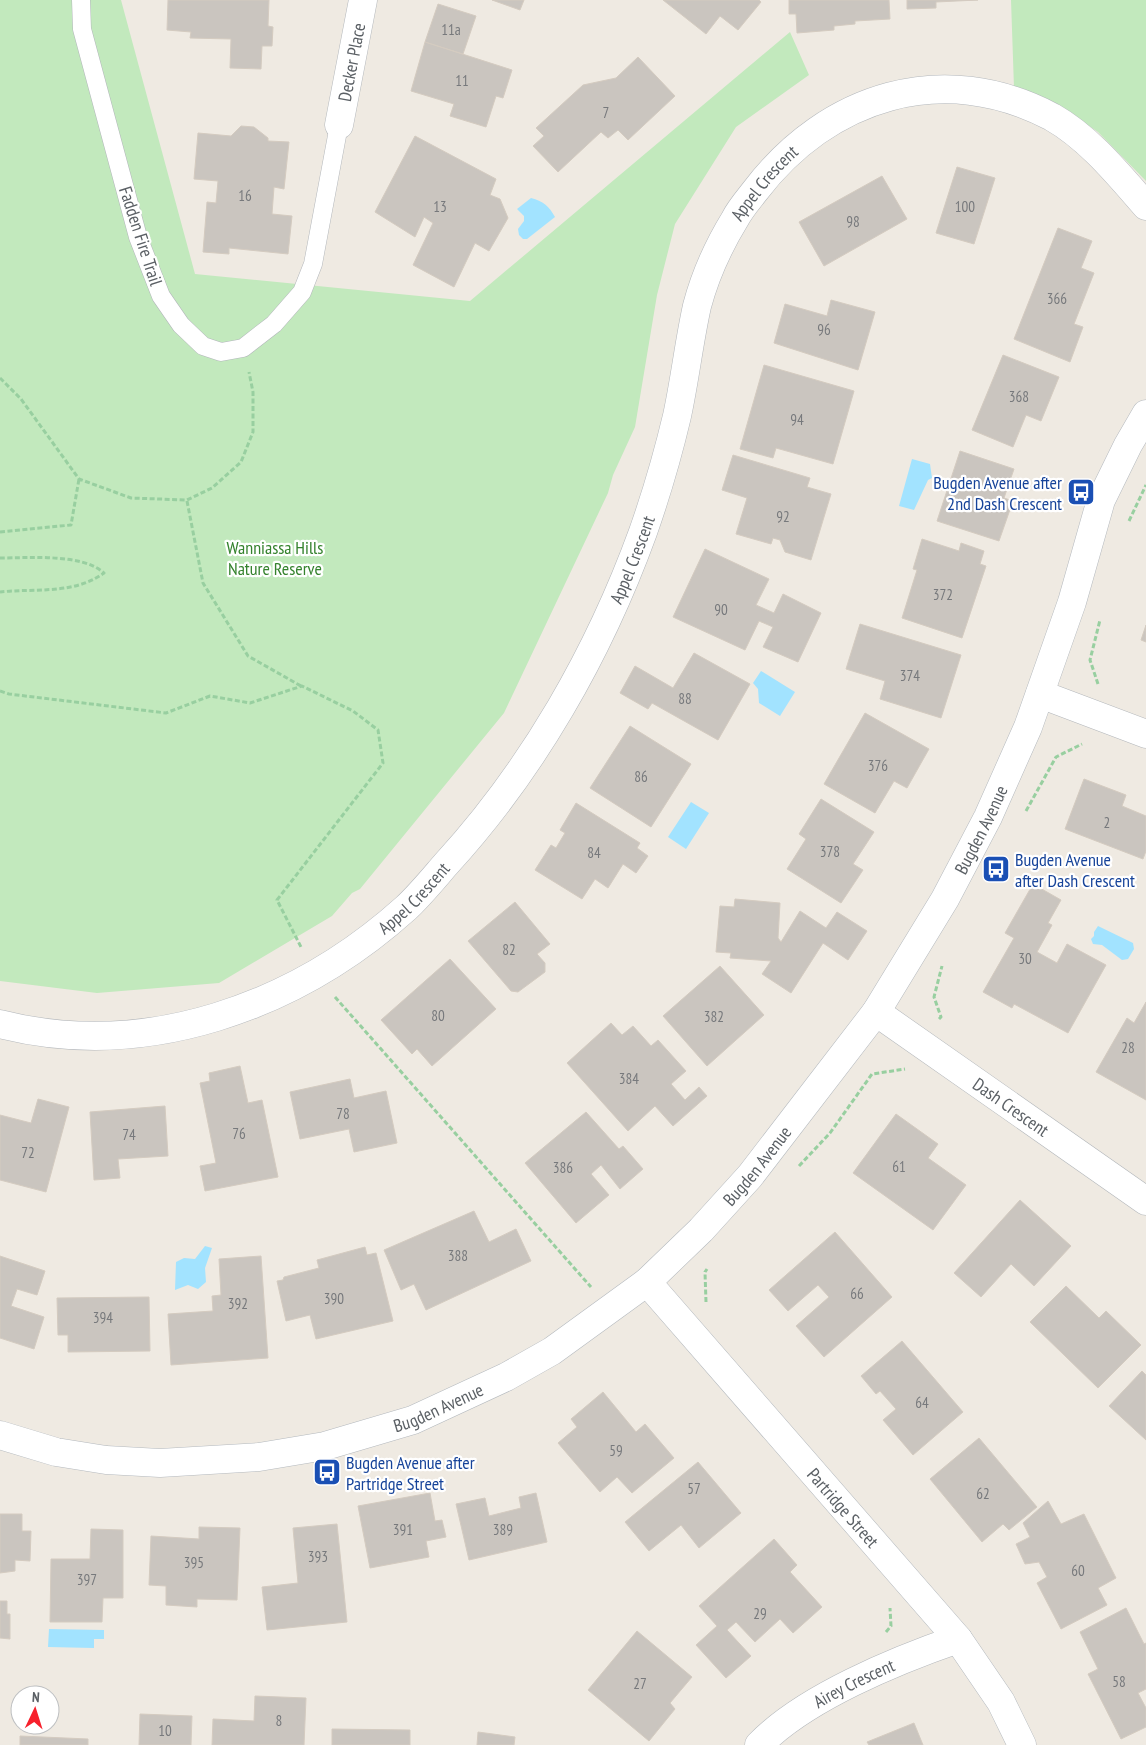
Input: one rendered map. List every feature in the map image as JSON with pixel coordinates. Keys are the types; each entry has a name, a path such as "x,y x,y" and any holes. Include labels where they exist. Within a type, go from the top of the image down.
{"street":[{"name":"Decker Place","path":"339,125 363,0"},
{"name":"Appel Crescent","path":"0,1024 31,1032 110,1037 189,1026 266,1000 340,961 407,907 480,827 544,737 598,638 643,532 676,420 698,304 708,273 736,216 773,167 795,146 842,114 894,94 948,88 1002,96 1052,118 1076,133 1118,174 1146,206"},
{"name":"Bugden Avenue","path":"0,1435 56,1452 106,1460 160,1462 258,1457 325,1446 413,1420 506,1377 552,1350 647,1282 701,1230 750,1176 876,1012 967,859 1024,736 1040,694 1072,602 1101,500 1128,445 1146,414"},
{"path":"1040,694 1146,734"},
{"name":"Dash Crescent","path":"876,1012 1146,1201"},
{"name":"Partridge Street","path":"647,1282 958,1639 1001,1702 1022,1745"},
{"name":"Airey Crescent","path":"759,1745 770,1734 815,1703 903,1659 958,1639"}],"lane":[{"name":"Fadden Fire Trail","path":"81,0 82,29 138,238 161,296 181,325 203,346 221,352 243,348"},
{"path":"243,348 274,324 302,292 312,264 339,125"}],"path":[{"path":"0,378 21,399 78,479 131,498 187,500 212,488 241,462 250,440 253,392 243,348"},
{"path":"0,532 70,525 78,479"},
{"path":"1125,529 1146,485"},
{"path":"187,500 202,583 248,656 302,686 353,711 378,730 382,763 277,900 305,956"},
{"path":"0,558 62,558 98,567 104,573 94,580 70,589 0,592"},
{"path":"1100,690 1090,660 1102,613"},
{"path":"0,691 9,694 166,713 210,696 250,704 302,686"},
{"path":"331,993 594,1291"}],"green space":[{"name":"Wanniassa Hills Nature Reserve","path":"0,0 121,0 195,274 470,301 790,32 809,75 736,127 675,224 657,295 635,427 613,475 608,493 504,713 360,889 352,893 332,916 219,983 97,993 0,981"},
{"path":"1011,0 1146,0 1146,181 1098,132 1070,113 1014,88"}],"water":[{"path":"531,198 545,204 555,217 527,239 523,239 519,235 518,229 524,221 524,216 517,209"},
{"path":"912,459 930,464 932,478 928,480 914,510 899,506"},
{"path":"761,671 795,692 780,716 759,703 758,689 753,683"},
{"path":"691,802 709,813 686,849 668,837"},
{"path":"1098,926 1133,943 1134,949 1128,959 1122,960 1102,945 1093,944 1091,939"},
{"path":"205,1246 212,1248 205,1268 206,1282 198,1289 188,1285 175,1290 176,1262 184,1258 195,1259"},
{"path":"49,1629 104,1630 104,1639 94,1639 94,1648 48,1647"}],"building":[{"path":"168,0 269,0 268,26 273,27 272,46 262,46 261,69 230,68 231,39 190,38 191,32 167,30"},
{"path":"492,0 524,0 520,10"},
{"path":"663,0 759,0 761,2 738,30 720,16 706,34"},
{"path":"789,0 889,0 890,19 855,21 855,24 834,26 834,30 797,33 796,14 789,14"},
{"path":"907,0 978,0 936,2 936,8 907,9"},
{"path":"438,4 476,16 463,54 425,42"},
{"path":"425,42 512,70 503,98 496,96 486,127 450,116 454,104 411,91"},
{"path":"638,57 675,96 628,140 618,130 608,138 601,132 558,172 533,146 544,136 536,128 583,85 616,78"},
{"path":"241,126 254,127 268,138 268,141 289,142 284,189 274,187 272,214 292,216 288,254 229,248 229,254 203,252 207,202 216,203 218,181 194,179 198,133 231,136"},
{"path":"415,136 496,179 490,195 500,199 508,218 489,251 475,243 454,287 413,265 433,223 424,217 415,237 375,212"},
{"path":"957,167 995,178 974,244 936,233"},
{"path":"882,176 907,219 824,266 799,222"},
{"path":"1058,228 1092,241 1081,268 1094,273 1074,324 1083,327 1070,362 1014,339"},
{"path":"831,300 875,312 858,370 774,343 785,304 827,316"},
{"path":"1003,355 1059,377 1041,421 1026,415 1013,447 972,430"},
{"path":"764,365 854,391 833,464 776,448 773,458 740,449"},
{"path":"960,451 1014,469 1004,498 1013,501 999,541 937,521"},
{"path":"733,455 810,478 807,487 831,494 811,560 785,552 780,540 773,538 771,544 736,534 747,498 722,490"},
{"path":"922,539 959,551 961,543 984,551 980,564 986,566 962,638 902,618 917,570 913,569"},
{"path":"705,549 769,579 756,605 774,613 783,594 821,613 798,662 763,647 773,627 759,621 745,650 673,617"},
{"path":"860,624 961,655 941,718 880,699 885,681 846,669"},
{"path":"1146,625 1146,642 1141,640"},
{"path":"694,653 750,684 718,740 652,703 648,709 620,693 635,666 673,688"},
{"path":"865,713 929,749 907,788 894,781 875,813 824,784"},
{"path":"630,726 691,764 651,827 590,788"},
{"path":"1084,779 1126,795 1122,806 1146,816 1146,851 1143,859 1065,829"},
{"path":"821,799 874,832 853,864 863,870 841,903 787,869 806,839 799,834"},
{"path":"576,803 640,843 637,848 648,856 636,873 623,864 608,888 595,879 582,899 535,870 551,845 556,848 565,833 560,830"},
{"path":"1033,884 1061,900 1048,923 1052,925 1037,952 1057,963 1067,944 1106,965 1068,1033 1014,1004 1012,1008 983,992 1014,938 1005,933"},
{"path":"735,899 780,903 778,938 781,942 800,911 826,928 837,912 867,931 848,960 823,943 791,993 762,974 771,961 730,958 731,953 716,952 720,906 734,907"},
{"path":"515,902 550,944 537,954 545,963 545,972 518,992 511,991 468,941"},
{"path":"450,959 496,1009 432,1066 417,1049 412,1054 381,1020"},
{"path":"720,966 764,1015 707,1066 663,1016"},
{"path":"1146,1002 1146,1100 1096,1072 1127,1018 1134,1023"},
{"path":"611,1023 622,1035 633,1026 651,1046 658,1040 686,1071 671,1084 685,1100 699,1087 707,1096 673,1126 655,1106 628,1131 567,1063"},
{"path":"240,1066 248,1103 262,1100 278,1177 205,1191 200,1166 216,1163 200,1083 210,1081 209,1073"},
{"path":"350,1079 354,1098 386,1091 397,1143 354,1152 349,1129 300,1139 290,1092"},
{"path":"38,1099 69,1107 46,1192 0,1180 0,1115 31,1123"},
{"path":"165,1106 168,1156 118,1159 120,1178 94,1180 90,1112"},
{"path":"586,1112 619,1149 623,1146 643,1169 620,1189 601,1165 591,1174 609,1195 576,1223 525,1163"},
{"path":"896,1114 938,1144 928,1158 966,1185 933,1230 853,1173"},
{"path":"1020,1200 1071,1246 1034,1286 1011,1264 981,1297 954,1273"},
{"path":"474,1211 489,1242 516,1229 531,1261 426,1310 414,1284 401,1290 384,1250"},
{"path":"835,1232 892,1297 824,1357 796,1326 829,1297 818,1285 788,1311 769,1290"},
{"path":"365,1247 367,1255 376,1253 393,1321 316,1339 310,1315 286,1321 277,1281 283,1280 284,1277 319,1268 317,1260"},
{"path":"0,1256 45,1271 37,1295 17,1289 11,1306 44,1317 34,1349 0,1338"},
{"path":"261,1256 268,1358 171,1365 168,1314 213,1311 212,1296 221,1295 219,1259"},
{"path":"1066,1286 1099,1318 1106,1311 1141,1345 1098,1388 1030,1322"},
{"path":"149,1297 150,1351 68,1352 68,1335 58,1335 57,1298"},
{"path":"902,1341 963,1412 913,1455 883,1420 896,1409 880,1391 876,1394 861,1376"},
{"path":"1142,1371 1146,1375 1146,1440 1109,1406"},
{"path":"603,1392 636,1432 645,1424 674,1458 632,1493 617,1477 600,1492 558,1443 577,1427 571,1419"},
{"path":"979,1438 1037,1507 1009,1530 1003,1524 982,1542 930,1479"},
{"path":"698,1462 741,1513 699,1548 681,1525 649,1551 625,1522"},
{"path":"430,1493 435,1521 442,1520 446,1537 426,1541 429,1557 370,1568 358,1506"},
{"path":"536,1493 547,1542 469,1560 456,1504 485,1498 489,1516 521,1508 519,1497"},
{"path":"1048,1501 1061,1524 1084,1514 1116,1578 1098,1588 1107,1605 1061,1629 1037,1583 1047,1577 1039,1562 1025,1564 1016,1544 1030,1537 1023,1523"},
{"path":"0,1514 22,1514 22,1531 31,1531 30,1561 15,1560 15,1571 0,1573"},
{"path":"337,1524 347,1622 267,1630 262,1587 298,1583 293,1528"},
{"path":"199,1527 240,1528 237,1600 197,1599 197,1607 166,1605 166,1586 149,1585 151,1536 199,1539"},
{"path":"91,1529 123,1530 123,1598 103,1598 102,1622 50,1622 51,1559 90,1559"},
{"path":"774,1539 797,1565 790,1572 822,1607 793,1633 780,1619 755,1642 736,1622 727,1630 751,1656 726,1678 696,1645 717,1626 699,1606"},
{"path":"0,1601 7,1601 7,1614 10,1614 10,1639 0,1638"},
{"path":"1126,1608 1144,1644 1146,1643 1146,1689 1138,1693 1146,1708 1146,1727 1121,1739 1088,1674 1098,1669 1080,1632"},
{"path":"637,1631 692,1677 670,1703 675,1709 649,1741 588,1690"},
{"path":"255,1696 306,1698 304,1745 212,1745 213,1719 254,1721"},
{"path":"140,1714 192,1716 191,1745 139,1745"},
{"path":"914,1723 923,1745 869,1745 867,1742"},
{"path":"332,1729 410,1730 410,1745 332,1745"},
{"path":"478,1732 515,1737 514,1745 477,1745"},
{"path":"20,1736 88,1739 88,1745 20,1745"}],"place":[{"name":"Bugden Avenue after 2nd Dash Crescent","path":"1081,492"},
{"name":"Bugden Avenue after Dash Crescent","path":"996,869"},
{"name":"Bugden Avenue after Partridge Street","path":"327,1472"}]}
